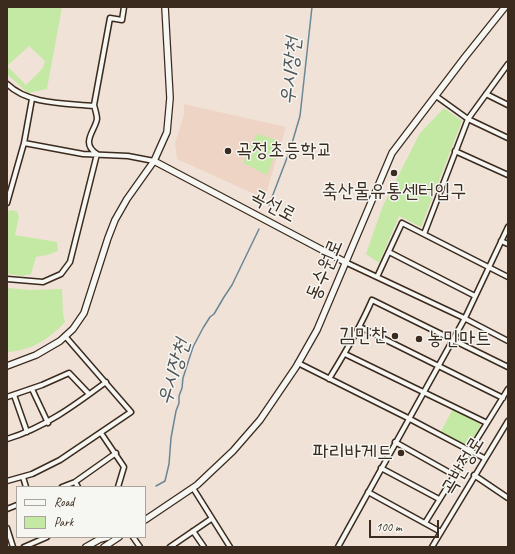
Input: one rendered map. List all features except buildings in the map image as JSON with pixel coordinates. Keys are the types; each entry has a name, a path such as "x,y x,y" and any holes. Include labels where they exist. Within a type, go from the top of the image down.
{"main road":[{"path":"7,366 36,355 60,341 73,328 84,313 108,238 116,220 127,199 154,161 167,132 170,98 165,7"},
{"name":"동수원로","path":"146,519 193,488 233,451 260,420 298,364 317,330 392,153 505,7"},
{"name":"곡선로","path":"154,161 345,262"},
{"path":"86,547 104,538"},
{"path":"104,547 118,538"},
{"path":"107,547 118,538"}],"street":[{"path":"97,154 92,151 89,137 97,118 94,106 110,18 122,20 124,7"},
{"path":"424,234 468,118 506,70 508,64"},
{"path":"7,84 13,89 32,99 94,106"},
{"path":"486,94 508,105"},
{"path":"436,96 468,118 508,138"},
{"path":"7,204 24,143 32,99"},
{"path":"24,143 83,154 128,156 154,161"},
{"path":"455,151 508,175"},
{"path":"7,279 43,282 61,274 70,262 97,154"},
{"path":"377,277 402,223 508,277"},
{"path":"338,547 408,418 465,318 508,227"},
{"path":"502,241 508,244"},
{"path":"389,252 475,296"},
{"name":"곡선로","path":"345,262 465,318 508,340"},
{"path":"328,379 345,354 360,327 372,300 508,366"},
{"path":"360,327 503,398"},
{"path":"7,481 32,474 60,460 131,412 65,336"},
{"path":"345,354 487,423"},
{"path":"298,364 408,418 484,458"},
{"path":"7,397 69,373 89,394"},
{"path":"7,439 48,423 106,382"},
{"path":"32,388 48,423"},
{"path":"425,523 508,389"},
{"path":"14,395 27,432"},
{"name":"곡반정로","path":"432,547 484,458 508,421"},
{"path":"101,433 116,453 124,467 118,486"},
{"path":"396,442 454,475"},
{"path":"65,486 75,482 116,453"},
{"path":"381,468 440,499"},
{"path":"474,475 508,498"},
{"path":"23,476 26,486"},
{"path":"75,482 77,486"},
{"path":"193,488 211,519 230,547"},
{"path":"368,492 441,532"},
{"path":"170,547 211,519"},
{"path":"7,528 13,547"},
{"path":"193,531 204,547"},
{"path":"24,547 45,538"},
{"path":"134,538 140,547"}],"shaded area":[{"name":"곡정초등학교","path":"184,104 286,127 266,194 263,198 177,159 175,143 184,115"}],"green space":[{"path":"7,7 62,7 47,89 28,93 7,74","holes":["29,46 45,61 43,68 26,85 7,66"]},
{"path":"444,108 462,121 421,227 399,216 379,263 366,254 382,208 420,133"},
{"path":"257,134 280,141 267,175 243,163"},
{"path":"9,210 17,211 19,217 15,235 57,242 58,251 36,257 31,274 22,276 7,274 7,218"},
{"path":"7,288 31,290 62,289 63,314 65,322 53,334 32,347 7,352"},
{"path":"453,409 480,424 481,427 470,447 467,448 440,433"}],"waterway":[{"name":"우시장천","path":"269,205 290,150 300,116 312,7"},
{"name":"우시장천","path":"156,486 165,481 179,396 193,347 203,328 210,317 214,314 232,285 259,229"}],"place":[{"name":"곡정초등학교","path":"228,151"},
{"name":"축산물유통센터입구","path":"394,173"},
{"name":"김민찬","path":"395,336"},
{"name":"농민마트","path":"419,339"},
{"name":"파리바게트","path":"401,453"}]}
